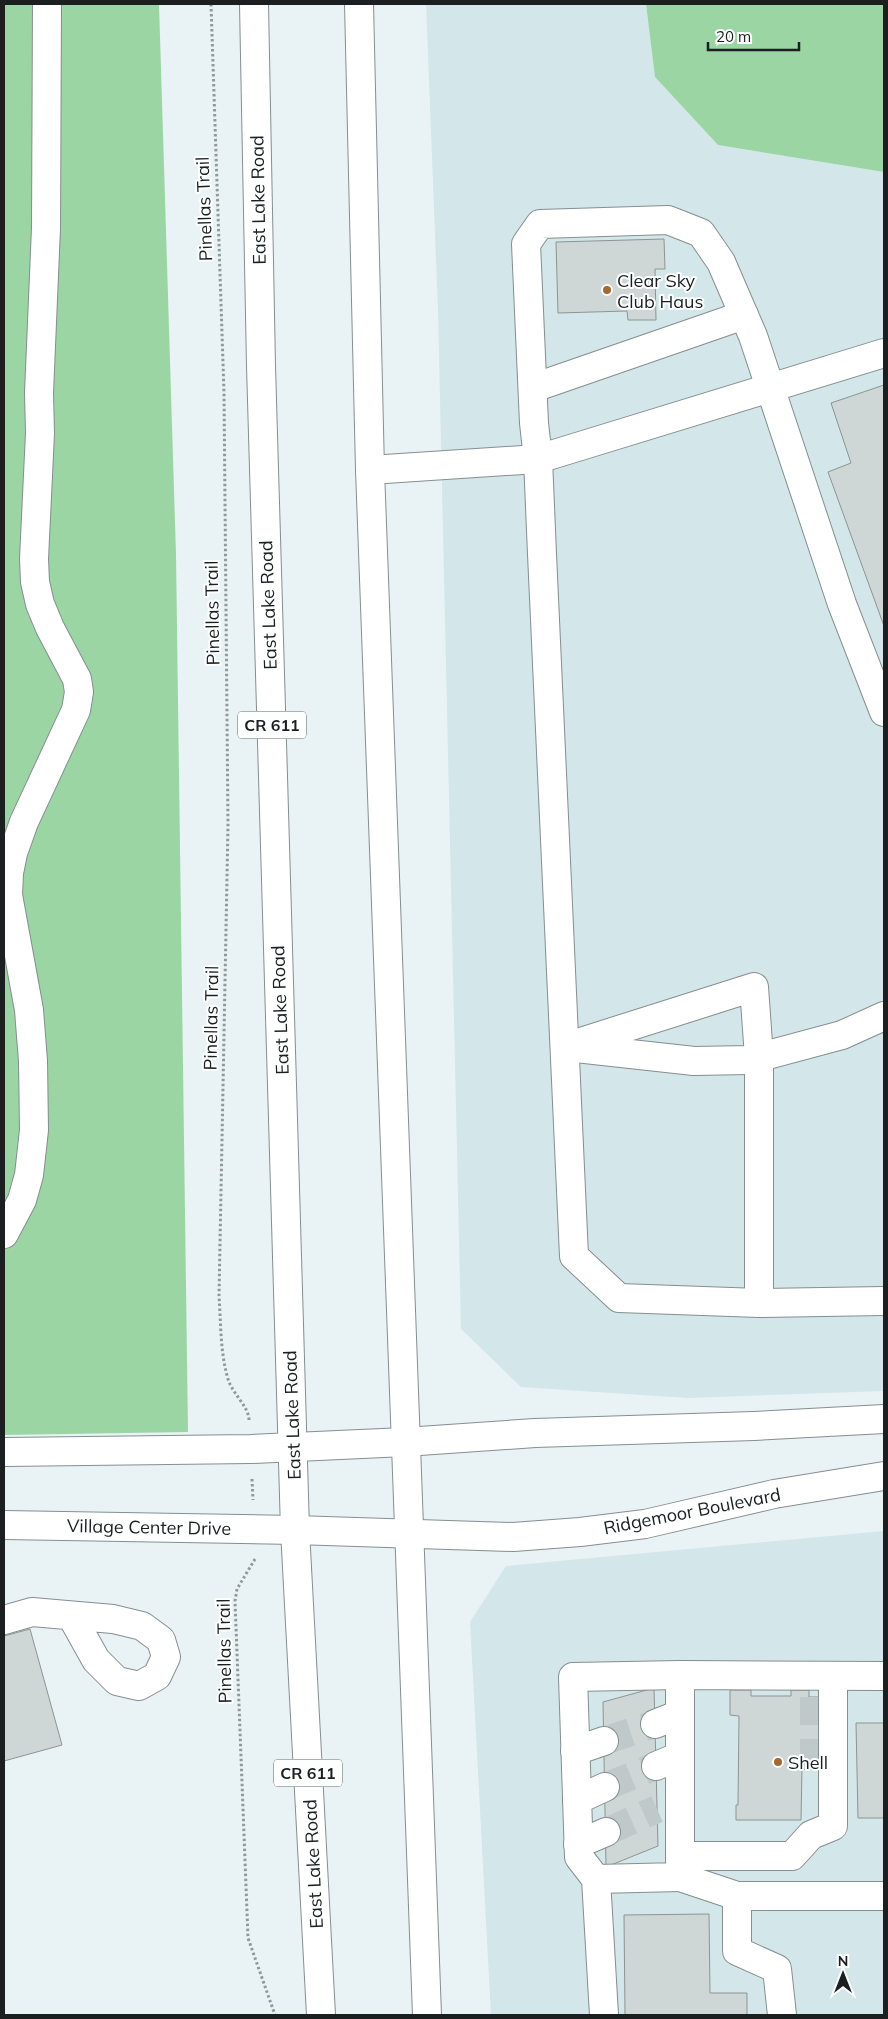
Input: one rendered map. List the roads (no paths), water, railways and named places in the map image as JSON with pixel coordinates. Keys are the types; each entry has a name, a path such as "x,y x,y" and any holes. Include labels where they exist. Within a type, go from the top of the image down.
{"main road":[{"path":"4,1234 22,1200 29,1175 34,1130 33,1061 29,1010 8,895 9,873 13,853 24,822 76,710 79,692 77,679 50,628 40,604 35,582 34,559 40,433 39,393 46,228 47,4"},
{"name":"East Lake Road","path":"254,4 262,386 295,1530 321,2015"},
{"path":"359,4 370,470 427,2015"},
{"path":"884,712 842,604 753,336 722,262 700,233 668,220 540,224 526,244 538,459 574,1256 619,1298 759,1303 884,1301"},
{"path":"533,388 744,315"},
{"path":"370,470 538,459 884,352"},
{"path":"565,1047 754,987 759,1057 759,1303"},
{"path":"565,1047 694,1061 749,1060 842,1035 884,1016"},
{"path":"4,1452 251,1449 405,1442 535,1433 754,1426 884,1419"},
{"name":"Ridgemoor Boulevard","path":"295,1530 514,1537 580,1532 645,1524 774,1494 884,1476"},
{"path":"840,1483 884,1495"},
{"name":"Village Center Drive","path":"4,1525 295,1530"},
{"path":"4,1620 32,1612 72,1617"},
{"path":"680,1675 680,1714 668,1761 668,1804 680,1867"},
{"path":"604,2015 596,1879 579,1857 573,1677 680,1675 820,1683 884,1676"},
{"path":"596,1879 680,1867 792,1856 811,1835 833,1826 820,1683"},
{"path":"655,1724 680,1714"},
{"path":"575,1751 604,1741"},
{"path":"814,1769 814,1790 820,1832"},
{"path":"577,1800 605,1788"},
{"path":"578,1844 606,1832"},
{"path":"680,1867 737,1896 884,1896"},
{"path":"737,1896 737,1951 777,1969 782,2015"}],"tunnel":[{"path":"814,1697 814,1769"},
{"path":"604,1741 655,1724"},
{"path":"605,1787 656,1766"},
{"path":"606,1832 657,1809"}],"place":[{"name":"Clear Sky Club Haus","path":"607,290"},
{"name":"Shell","path":"778,1762"}]}
